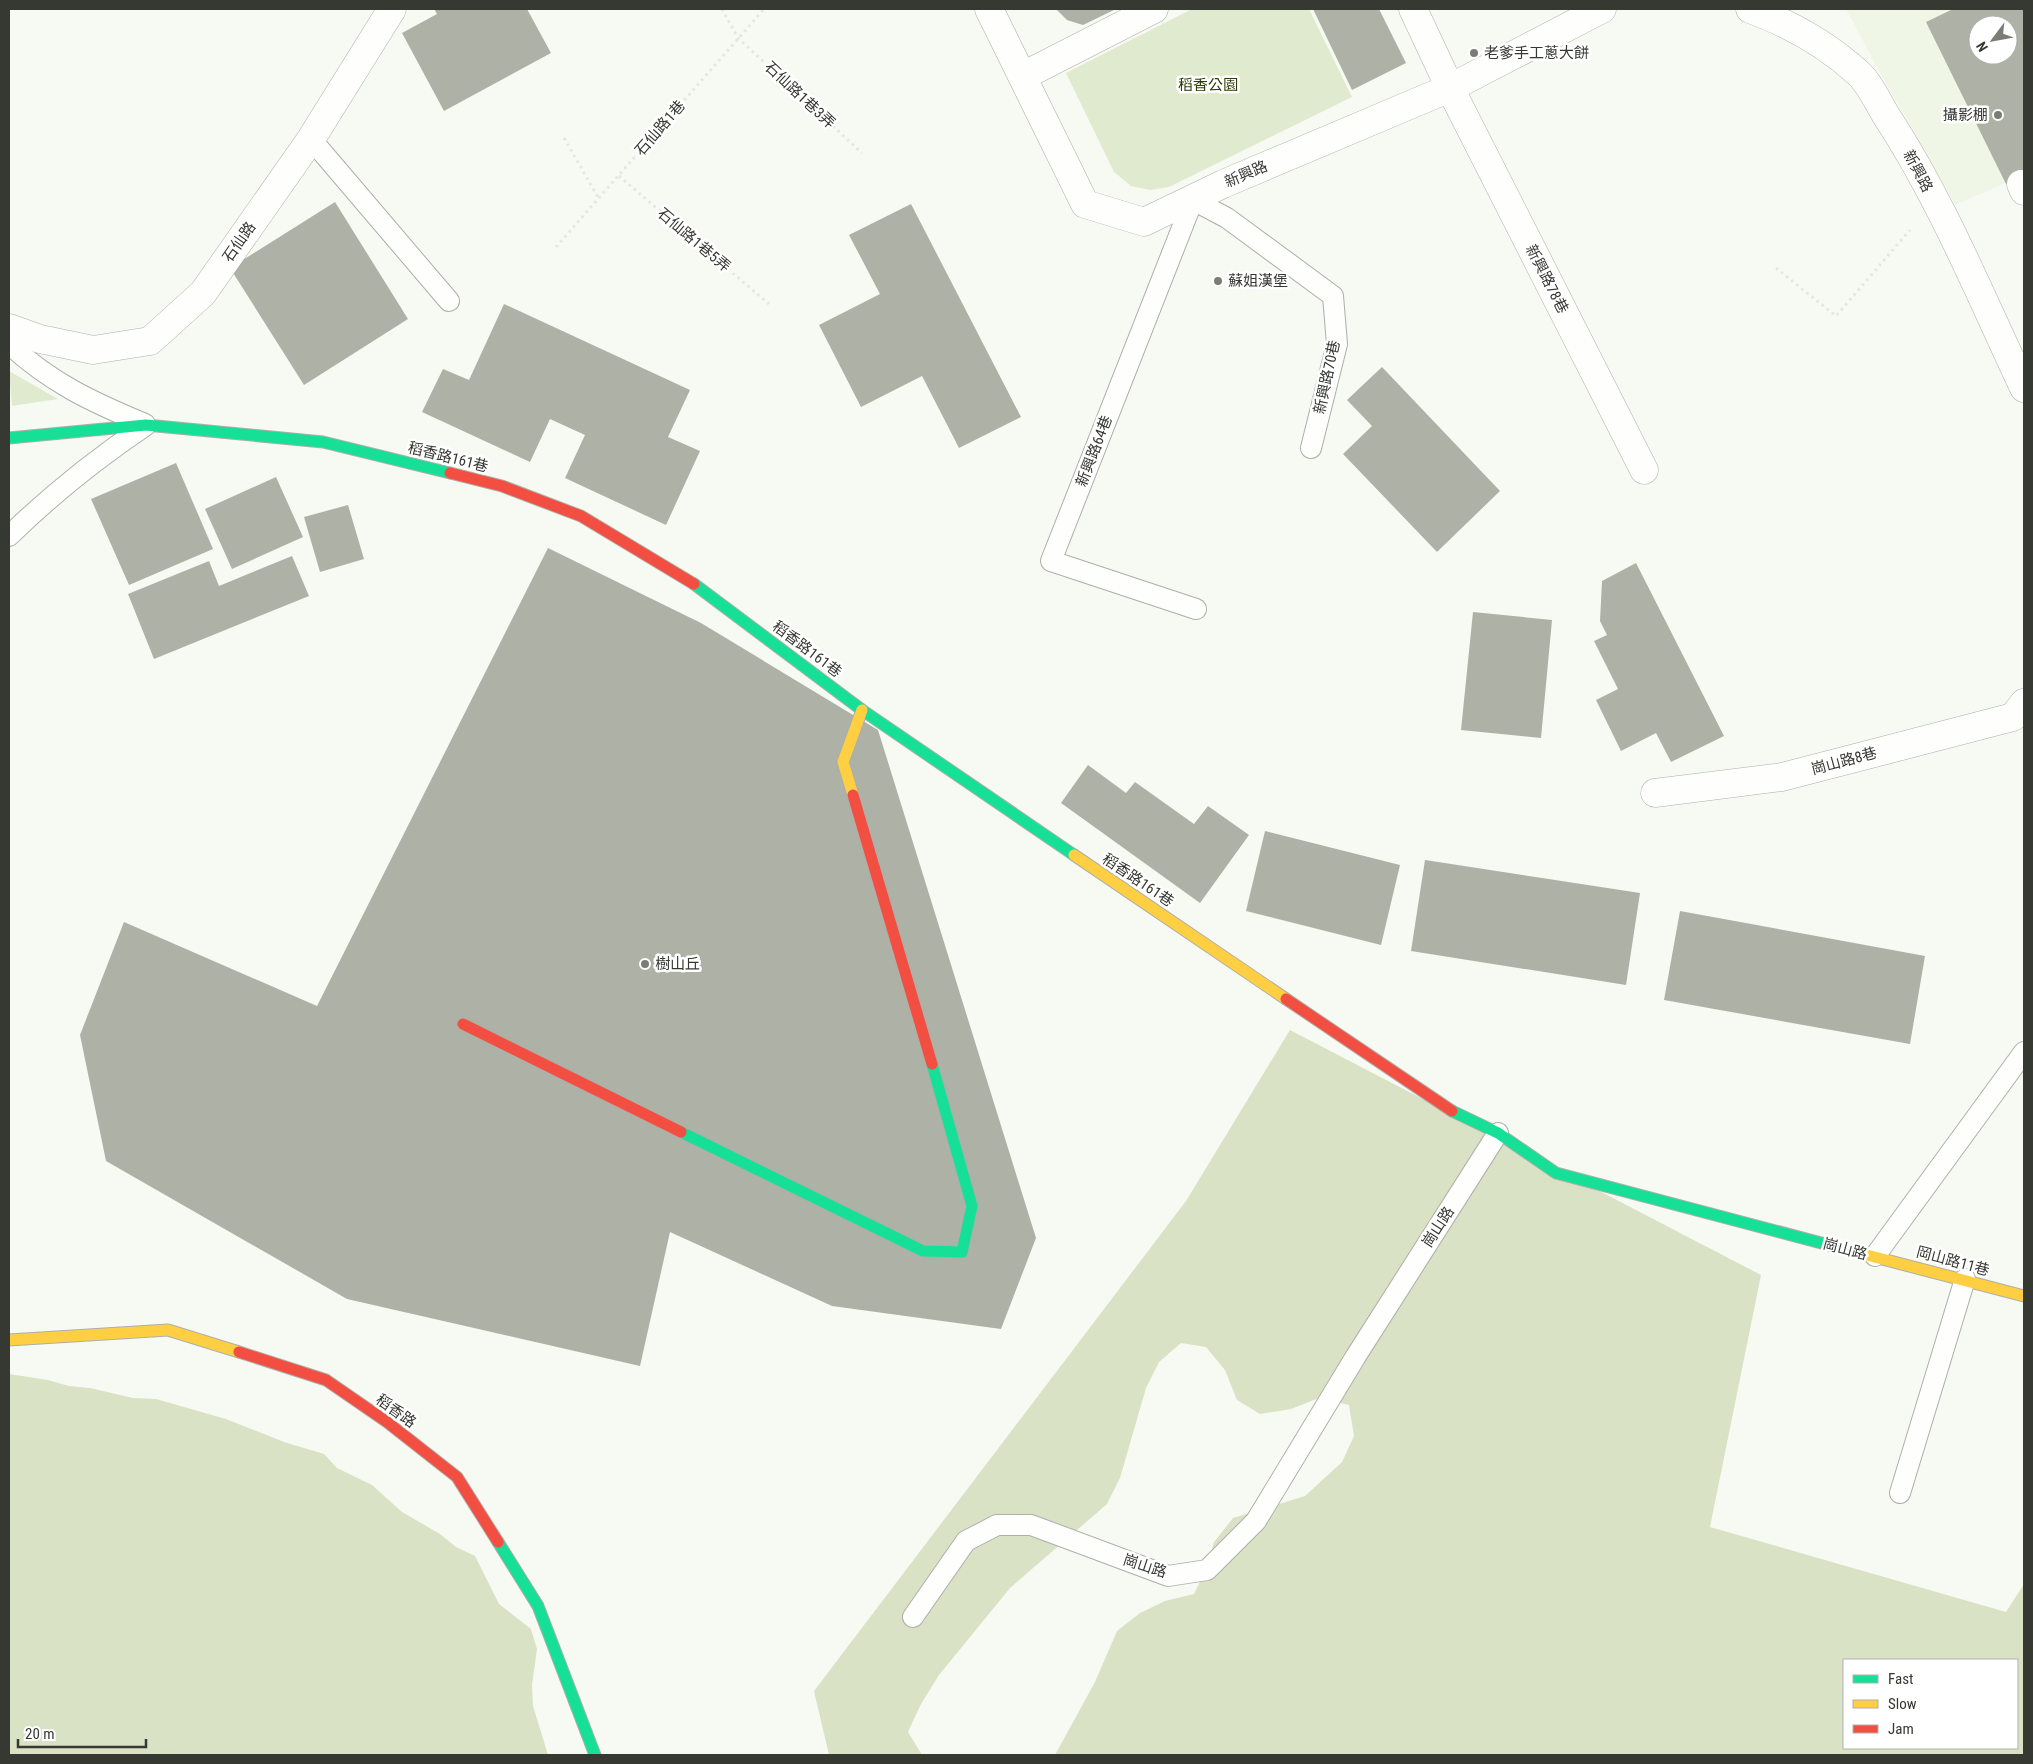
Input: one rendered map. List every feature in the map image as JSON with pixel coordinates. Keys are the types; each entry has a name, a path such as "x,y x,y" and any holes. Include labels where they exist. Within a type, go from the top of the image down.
{"street":[{"name":"石仙路","path":"9,328 40,339 93,350 150,342 203,293 311,139 392,9"},
{"name":"新興路","path":"989,9 1085,204 1144,222 1223,184 1450,88 1602,9"},
{"path":"1022,76 1154,9"},
{"name":"新興路78巷","path":"1413,9 1450,88 1644,470"},
{"name":"新興路","path":"1750,9 1767,15 1816,42 1859,74 1898,133 1934,201 2024,388"},
{"name":"稻香路161巷","path":"9,438 146,425 323,442 502,486 581,516 697,586 862,710 1449,1110 1498,1133"},
{"name":"崗山路8巷","path":"1654,793 1782,777 2012,717 2024,703"},
{"path":"463,1024 923,1250 962,1252 972,1206 944,1102 843,762 862,710"},
{"name":"崗山路","path":"1498,1133 1556,1173 1875,1256"},
{"name":"岡山路11巷","path":"1875,1256 2024,1296"},
{"name":"稻香路","path":"9,1340 168,1330 326,1380 388,1422 457,1477 533,1598 594,1755"}],"lane":[{"path":"311,139 450,301"},
{"name":"新興路70巷","path":"1193,200 1227,218 1333,296 1337,344 1311,448"},
{"name":"新興路64巷","path":"1193,200 1051,561 1196,609"},
{"path":"9,344 26,360 68,390 146,425"},
{"path":"9,536 33,512 102,454 146,425"},
{"name":"崗山路","path":"1875,1256 2024,1052"},
{"name":"崗山路","path":"913,1618 966,1541 997,1525 1031,1525 1168,1576 1206,1570 1256,1521 1356,1356 1498,1133"},
{"path":"1900,1493 1964,1279"}],"path":[{"name":"石仙路1巷3弄","path":"722,9 738,38 862,153"},
{"name":"石仙路1巷","path":"556,248 764,9"},
{"path":"564,138 599,199"},
{"name":"石仙路1巷5弄","path":"619,176 769,304"},
{"path":"1776,268 1836,316 1934,201"}],"shaded area":[{"path":"1846,9 2024,9 2024,175 1955,205"}],"green space":[{"name":"稻香公園","path":"1192,9 1309,9 1352,97 1169,187 1150,190 1131,186 1114,172 1066,73"},
{"path":"9,371 58,399 12,406"},
{"path":"1290,1030 1761,1275 1710,1527 2006,1612 2024,1584 2024,1755 1055,1755 1095,1682 1117,1631 1140,1613 1165,1601 1194,1594 1208,1565 1214,1542 1233,1518 1305,1496 1342,1462 1354,1436 1349,1405 1319,1398 1291,1409 1260,1414 1237,1400 1225,1370 1206,1347 1181,1343 1159,1362 1146,1388 1120,1478 1107,1504 1010,1588 939,1675 921,1704 908,1732 922,1755 829,1755 814,1691 1186,1201"},
{"path":"9,1374 48,1380 69,1386 90,1388 133,1398 156,1399 226,1419 284,1442 324,1454 337,1468 372,1485 402,1512 440,1534 456,1547 475,1556 499,1604 531,1629 537,1649 532,1685 533,1706 548,1755 9,1755"}],"building":[{"path":"434,9 527,9 551,53 444,111 402,33 437,14"},
{"path":"1056,9 1116,9 1083,25 1067,20"},
{"path":"1313,9 1379,9 1406,63 1352,90"},
{"name":"攝影棚","path":"1953,9 2024,9 2024,174 2006,184 1926,22"},
{"path":"335,202 408,319 304,385 230,268"},
{"path":"911,204 1021,417 959,448 922,376 861,407 819,325 880,294 849,235"},
{"path":"504,304 690,390 668,437 700,451 666,525 565,478 585,435 550,419 530,462 422,412 443,369 469,380"},
{"path":"1382,367 1500,491 1437,552 1343,454 1372,426 1347,400"},
{"path":"176,463 213,549 129,585 91,499"},
{"path":"276,477 303,537 232,569 205,509"},
{"path":"348,505 364,559 320,572 304,517"},
{"name":"樹山丘","path":"548,548 701,623 878,730 1036,1238 1001,1329 832,1306 670,1232 640,1366 347,1299 106,1161 80,1035 124,922 317,1006"},
{"path":"292,556 309,596 154,659 128,594 209,561 219,586"},
{"path":"1636,563 1724,736 1671,762 1656,733 1621,751 1596,700 1618,689 1594,641 1607,635 1600,621 1602,581"},
{"path":"1473,612 1552,620 1541,738 1461,730"},
{"path":"1088,765 1126,793 1135,782 1194,824 1208,806 1249,835 1200,903 1061,803"},
{"path":"1265,831 1400,865 1381,945 1246,911"},
{"path":"1425,860 1640,893 1626,985 1411,951"},
{"path":"1680,911 1925,956 1910,1044 1664,1000"}],"traffic: fast":[{"path":"9,438 146,425 323,442 450,473"},
{"path":"694,584 862,710 1074,855"},
{"path":"681,1132 923,1251 962,1252 972,1206 932,1064"},
{"path":"1452,1111 1498,1133 1556,1173 1844,1249"},
{"path":"498,1542 538,1606 595,1755"}],"traffic: slow":[{"path":"853,795 843,762 862,710"},
{"path":"1074,855 1286,999"},
{"path":"1844,1249 2024,1296"},
{"path":"9,1340 168,1330 239,1352"}],"traffic: jam":[{"path":"450,473 502,486 581,516 694,584"},
{"path":"853,795 932,1064"},
{"path":"1286,999 1452,1111"},
{"path":"463,1024 681,1132"},
{"path":"239,1352 326,1380 387,1422 457,1477 498,1542"}],"place":[{"name":"老爹手工蔥大餅","path":"1474,53"},
{"name":"攝影棚","path":"1998,115"},
{"name":"蘇姐漢堡","path":"1218,281"},
{"name":"樹山丘","path":"645,964"}]}
